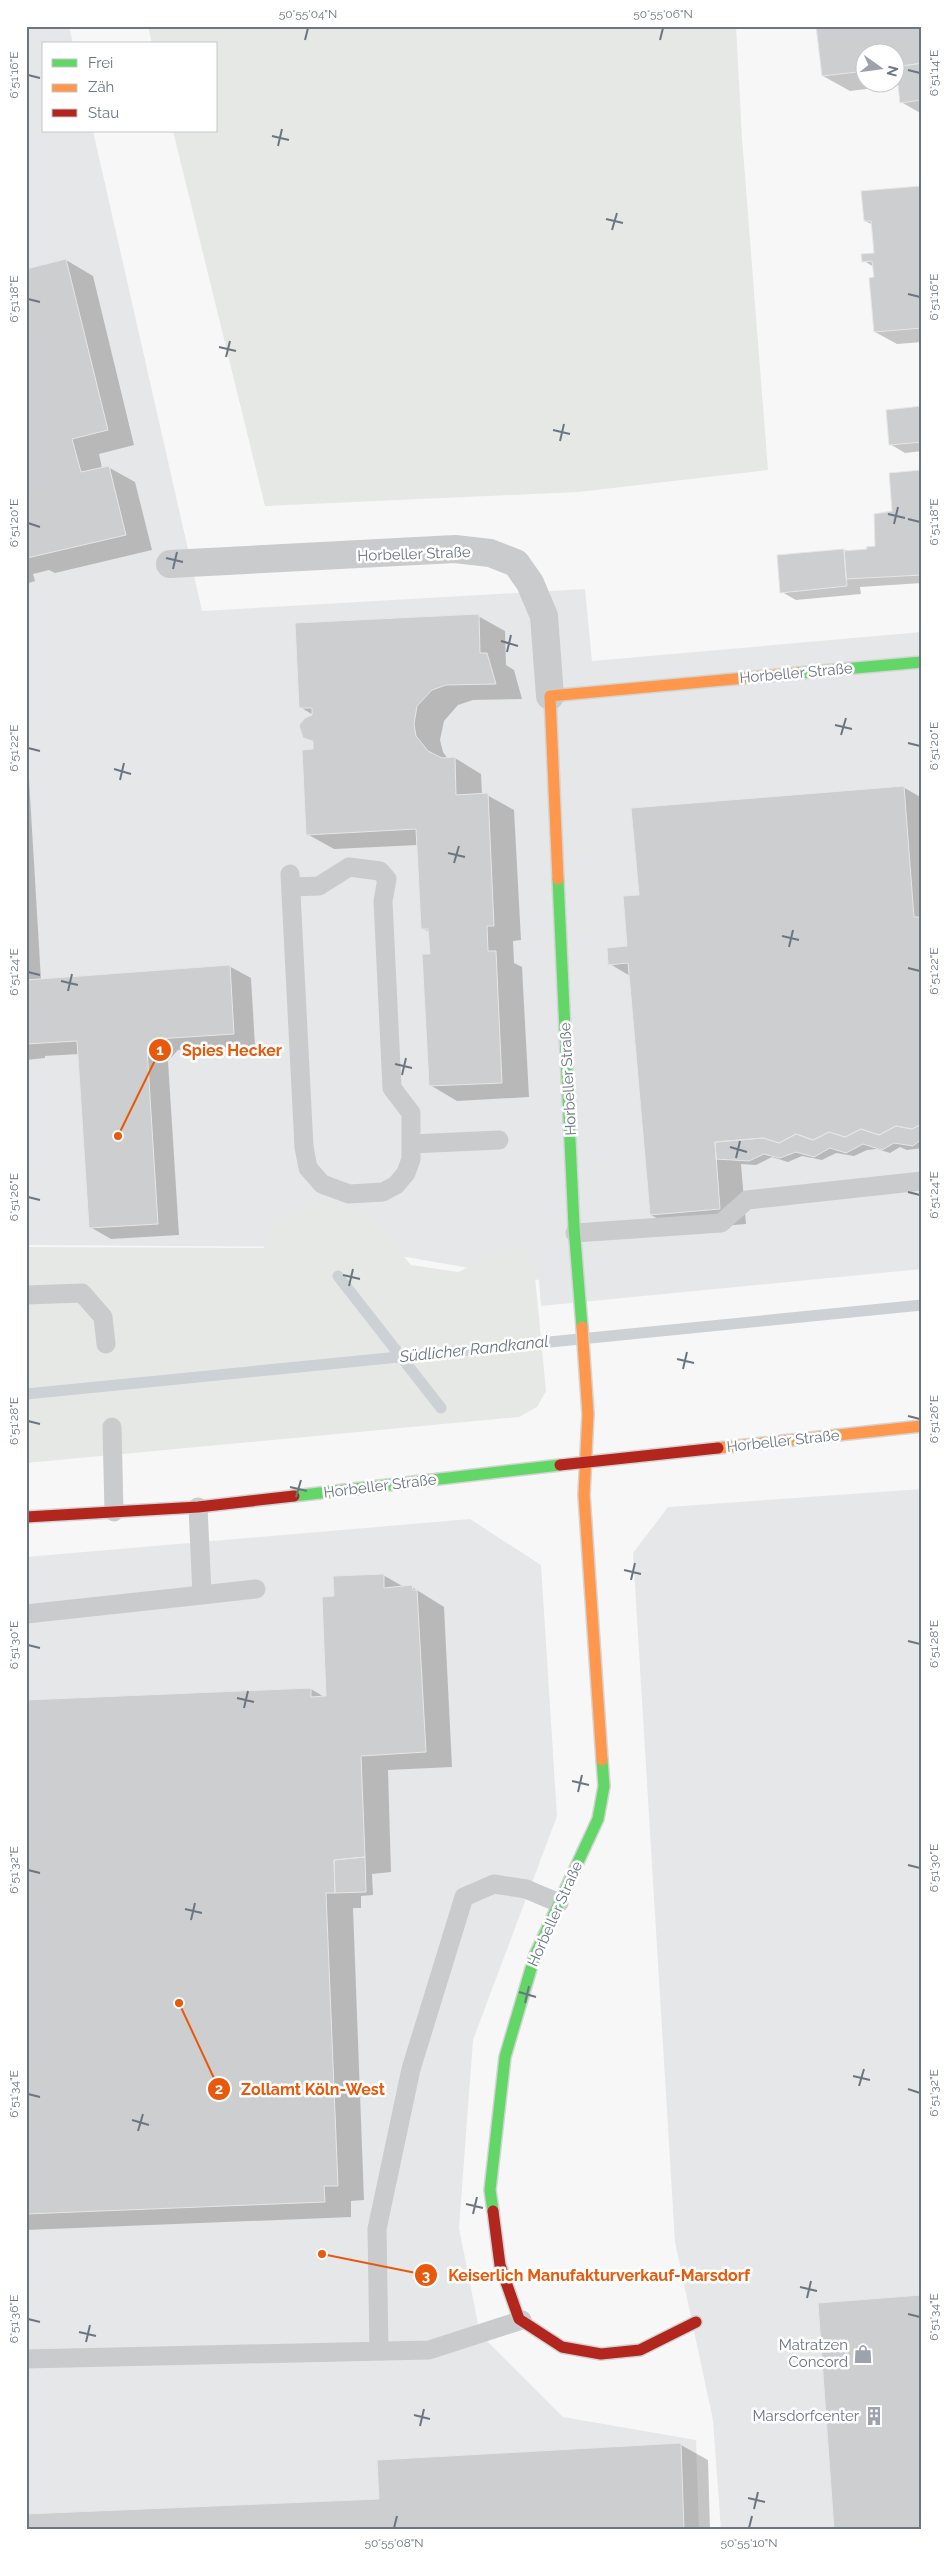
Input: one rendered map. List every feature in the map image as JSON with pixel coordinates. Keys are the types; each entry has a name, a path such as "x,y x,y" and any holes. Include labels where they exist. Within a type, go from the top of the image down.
{"street":[{"name":"Horbeller Straße","path":"170,564 455,550 490,553 516,563 534,591 544,616 550,696 575,1233 588,1414 584,1463 604,1786 598,1820 535,1955 505,2057 490,2190 500,2265 522,2320"},
{"name":"Horbeller Straße","path":"550,696 922,662"},
{"name":"Horbeller Straße","path":"26,1517 198,1507 922,1426"},
{"path":"522,2320 562,2347 601,2354 640,2350 696,2322"}],"lane":[{"path":"349,867 380,871 387,879 383,901 392,1088 411,1113 411,1144 410,1159 406,1173 396,1185 383,1192 349,1194 322,1184 308,1168 304,1147 291,881 319,886 349,867"},
{"path":"411,1144 499,1140"},
{"path":"575,1233 721,1222 747,1200 922,1181"},
{"path":"26,1295 82,1293 103,1317 106,1344"},
{"path":"112,1427 114,1512"},
{"path":"198,1507 202,1595"},
{"path":"26,1614 256,1589"},
{"path":"379,2351 377,2229 411,2069 464,1897 494,1884 526,1889 558,1903"},
{"path":"26,2360 429,2350 522,2320"}],"shaded area":[{"path":"26,26 69,26 73,42 42,42 42,132 93,132 202,611 585,589 592,661 922,632 922,1269 541,1306 539,1280 348,1247 26,1245"},
{"path":"148,26 736,26 742,138 768,470 578,492 265,506 173,132 218,132 218,42 152,42"},
{"path":"327,1198 373,1220 411,1265 458,1272 497,1253 526,1252 534,1266 546,1391 537,1407 519,1417 26,1463 26,1247 264,1248 274,1222"},
{"path":"922,1489 922,2530 721,2530 713,2420 675,2242 633,1553 668,1507"},
{"path":"470,1519 541,1565 557,1816 473,2040 459,2228 480,2334 563,2417 696,2440 699,2530 26,2530 26,1557"}],"building":[{"path":"816,26 922,26 922,63 906,65 906,42 856,42 856,72 822,76"},
{"path":"922,63 922,100 900,103 899,92 906,92 906,65"},
{"path":"921,186 922,328 874,332 869,278 874,277 872,261 862,262 861,254 874,253 871,221 864,221 861,191"},
{"path":"66,259 108,430 72,439 81,472 109,466 126,535 27,558 26,269"},
{"path":"922,406 922,442 889,445 886,410"},
{"path":"922,470 922,575 846,579 844,551 867,549 866,547 875,546 874,514 892,511 889,473"},
{"path":"844,549 847,586 780,593 777,555"},
{"path":"479,614 480,653 487,653 496,684 446,685 432,690 417,706 414,724 416,736 428,751 442,758 455,757 456,795 488,793 494,926 487,926 488,951 496,951 502,1083 429,1086 422,954 430,954 428,929 421,929 416,829 306,835 302,750 313,749 313,741 303,738 299,725 305,718 312,715 312,708 299,708 295,623"},
{"path":"904,786 914,917 922,917 922,1124 912,1129 896,1126 879,1135 861,1129 845,1137 829,1132 813,1140 796,1134 779,1143 763,1138 715,1142 720,1209 650,1215 628,963 608,965 607,948 627,946 623,896 639,895 631,808"},
{"path":"230,965 234,1034 156,1039 147,1049 158,1224 89,1228 77,1041 26,1044 26,980"},
{"path":"922,1124 922,1139 913,1146 894,1143 882,1150 863,1144 846,1153 830,1148 814,1157 796,1152 780,1158 764,1154 749,1161 716,1159 715,1142 763,1138 779,1143 796,1134 813,1140 829,1132 845,1137 861,1129 879,1135 896,1126 912,1129"},
{"path":"384,1574 384,1588 412,1585 413,1590 417,1590 426,1752 361,1756 365,1857 334,1860 335,1893 326,1893 338,2186 324,2186 325,2202 26,2214 26,1700 311,1688 311,1697 326,1696 322,1597 334,1596 333,1576"},
{"path":"365,1857 366,1892 335,1893 334,1860"},
{"name":"Marsdorfcenter","path":"922,2295 922,2530 834,2530 818,2303"},
{"path":"681,2443 684,2530 26,2530 26,2514 379,2499 377,2460"}],"waterway":[{"path":"338,1276 441,1408"},
{"name":"Südlicher Randkanal","path":"26,1394 922,1305"}],"traffic: fast":[{"path":"799,673 922,662"},
{"path":"558,879 574,1227 582,1327"},
{"path":"294,1496 560,1465"},
{"path":"493,2211 490,2190 505,2057 535,1955 598,1819 604,1786 602,1760"}],"traffic: slow":[{"path":"558,879 550,696 799,673"},
{"path":"582,1327 588,1414 584,1495 602,1760"},
{"path":"718,1448 922,1426"}],"traffic: jam":[{"path":"560,1465 718,1448"},
{"path":"26,1517 198,1507 294,1496"},
{"path":"493,2211 500,2265 519,2319 562,2347 601,2354 640,2350 696,2322"}],"place":[{"name":"Spies Hecker","path":"118,1136"},
{"name":"Zollamt Köln-West","path":"179,2003"},
{"name":"Keiserlich Manufakturverkauf-Marsdorf","path":"322,2254"},
{"name":"Matratzen Concord","path":"863,2354"},
{"name":"Marsdorfcenter","path":"874,2416"}]}
